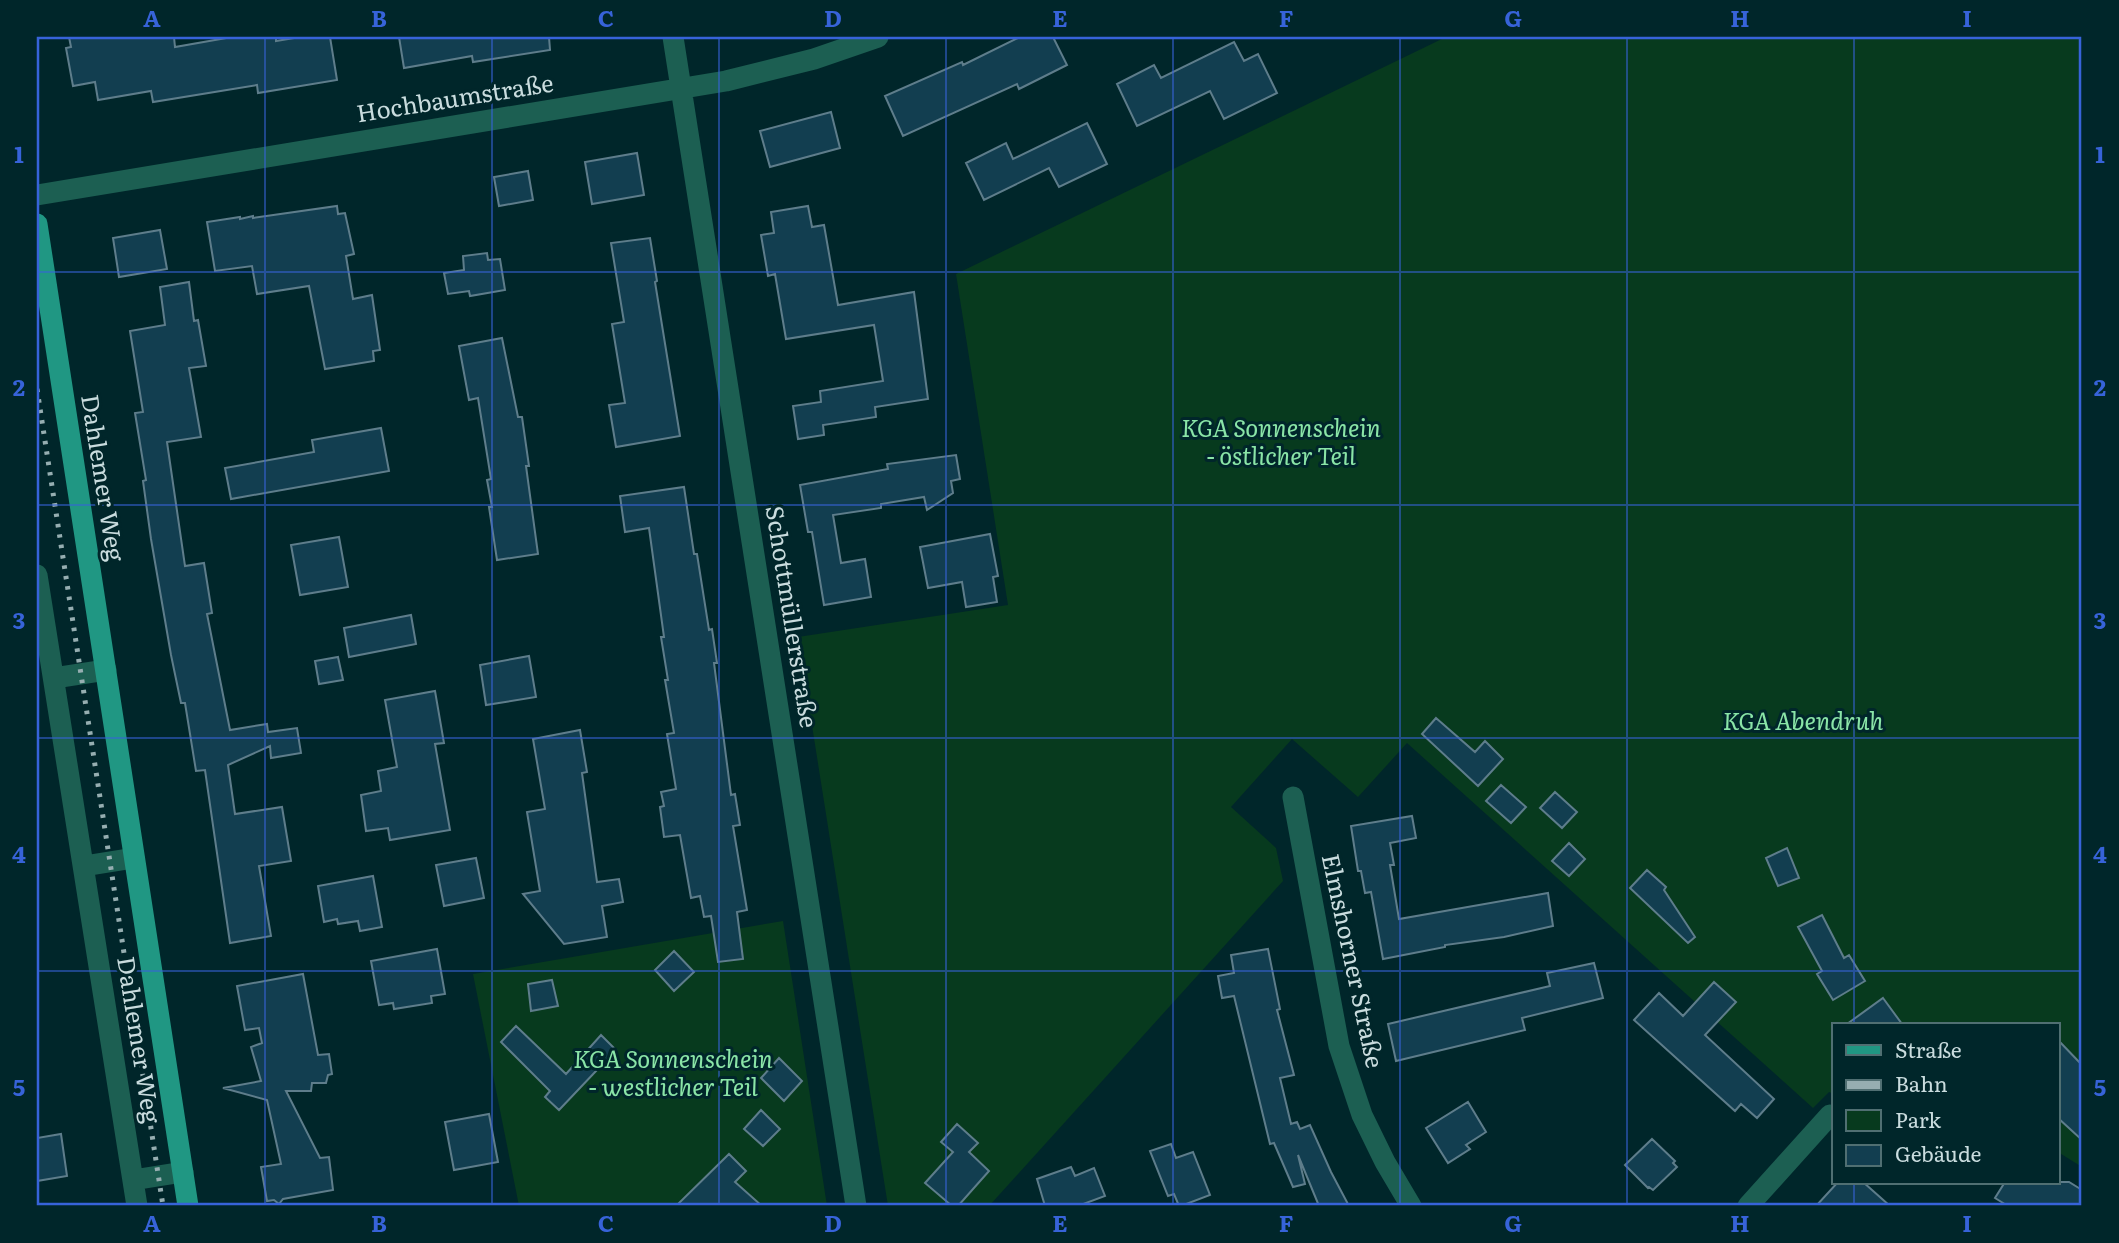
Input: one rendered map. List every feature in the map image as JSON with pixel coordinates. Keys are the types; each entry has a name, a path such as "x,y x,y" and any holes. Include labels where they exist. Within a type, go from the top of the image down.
{"main road":[{"name":"Dahlemer Weg","path":"37,224 42,294 106,670 188,1206"}],"street":[{"name":"Schottmüllerstraße","path":"673,37 856,1206"},
{"name":"Hochbaumstraße","path":"37,195 682,88 769,71 878,37"},
{"name":"Dahlemer Weg","path":"37,575 137,1206"},
{"path":"54,678 106,670"},
{"name":"Elmshorner Straße","path":"1293,797 1339,1046 1362,1115 1411,1206"},
{"path":"85,866 134,858"},
{"path":"1748,1206 1830,1115"},
{"path":"133,1180 183,1172"}],"green space":[{"name":"KGA Sonnenschein - östlicher Teil","path":"1446,37 2082,37 2082,1167 2060,1153 2060,1023 1832,1023 1832,1093 1829,1092 1813,1108 1407,743 1358,797 1292,739 1231,807 1276,848 1283,881 989,1206 888,1206 798,637 1008,605 956,274"},
{"name":"KGA Sonnenschein - westlicher Teil","path":"783,921 827,1206 519,1206 473,974"}],"building":[{"path":"69,37 174,37 175,47 232,37 276,37 276,41 300,37 330,37 337,80 258,93 257,85 153,102 151,91 98,100 95,82 73,86 66,48 71,47"},
{"path":"399,37 549,37 550,50 473,62 472,56 404,68"},
{"path":"1020,37 1053,37 1067,65 1019,89 1017,84 903,136 885,96 962,62 963,65"},
{"path":"1234,42 1244,61 1258,54 1277,93 1224,119 1210,91 1137,126 1117,84 1154,65 1161,78"},
{"path":"831,112 840,148 770,167 760,131"},
{"path":"1087,123 1107,164 1059,187 1049,168 984,200 966,163 1006,143 1013,159"},
{"path":"637,153 644,195 592,204 585,162"},
{"path":"528,171 533,200 499,206 494,177"},
{"path":"337,206 338,214 345,213 354,254 346,256 353,299 372,295 380,350 373,351 374,361 325,369 309,286 257,294 252,266 215,271 207,222"},
{"path":"808,206 812,227 824,225 838,305 914,292 928,399 875,407 876,417 823,425 824,435 798,439 793,406 821,402 820,391 883,381 874,325 786,339 775,274 768,276 761,235 774,233 771,212"},
{"path":"160,230 167,269 119,277 113,238"},
{"path":"650,238 680,436 616,447 609,405 625,403 612,324 624,322 611,243"},
{"path":"487,253 488,260 500,259 505,290 470,296 469,291 448,294 444,273 464,270 463,256"},
{"path":"189,282 194,321 198,320 206,366 189,368 201,437 167,442 185,566 204,563 212,613 207,614 230,730 267,724 268,732 297,728 301,753 271,758 270,746 228,765 235,814 282,807 291,861 259,866 271,936 230,943 205,770 196,771 185,703 181,703 171,655 151,539 143,481 146,480 135,413 143,412 130,331 165,325 160,287"},
{"path":"502,338 518,417 522,417 538,554 497,560 487,480 491,479 478,398 469,400 459,346"},
{"path":"381,428 389,471 231,499 225,468 314,452 312,440"},
{"path":"956,455 960,479 951,481 953,493 927,510 924,497 881,504 881,508 833,515 841,563 865,559 871,597 824,605 812,532 808,532 800,485 888,469 887,464"},
{"path":"684,487 709,630 712,629 731,795 735,794 740,825 733,826 747,910 737,912 743,959 718,962 711,916 704,917 700,896 691,898 680,835 664,837 661,792 676,789 667,734 674,733 665,680 668,680 661,637 664,637 649,528 625,532 620,496"},
{"path":"990,534 998,576 993,577 997,602 966,607 962,582 928,588 920,547"},
{"path":"339,537 348,587 300,595 291,545"},
{"path":"411,615 416,644 349,657 344,628"},
{"path":"529,656 536,697 486,705 480,665"},
{"path":"338,657 343,680 319,684 315,661"},
{"path":"435,691 444,743 435,744 450,830 390,840 388,828 366,831 361,795 381,791 378,771 397,767 385,700"},
{"path":"1436,718 1475,752 1485,741 1503,759 1478,786 1422,734"},
{"path":"580,730 587,772 582,773 597,882 619,879 623,902 602,906 607,937 564,944 523,894 540,891 527,812 545,809 533,739"},
{"path":"1501,785 1526,807 1511,823 1486,801"},
{"path":"1555,792 1577,812 1562,828 1540,808"},
{"path":"1412,816 1416,838 1390,843 1394,865 1390,865 1399,919 1548,893 1553,926 1383,959 1371,892 1365,893 1361,871 1358,871 1351,826"},
{"path":"1569,843 1585,859 1569,876 1552,861"},
{"path":"1787,848 1799,878 1778,886 1766,858"},
{"path":"476,858 484,898 444,906 436,865"},
{"path":"1647,870 1666,887 1664,890 1695,937 1688,943 1630,888"},
{"path":"373,876 382,927 360,931 358,921 338,924 337,919 324,922 318,886"},
{"path":"1822,915 1844,958 1849,955 1865,981 1833,1000 1817,974 1822,971 1798,927"},
{"path":"437,949 445,994 431,996 432,1003 394,1009 393,1003 379,1005 371,961"},
{"path":"1268,949 1280,1009 1277,1010 1294,1075 1280,1078 1291,1124 1297,1122 1300,1129 1310,1125 1349,1206 1319,1206 1298,1155 1305,1184 1293,1187 1274,1143 1270,1144 1234,996 1222,998 1218,976 1234,973 1231,955"},
{"path":"674,951 694,972 674,991 655,970"},
{"path":"1594,963 1603,998 1522,1018 1525,1030 1396,1061 1388,1024 1550,986 1547,973"},
{"path":"303,974 318,1055 329,1054 332,1074 328,1075 326,1083 312,1083 311,1091 286,1091 320,1158 329,1157 333,1190 283,1199 279,1204 274,1200 267,1201 261,1167 281,1164 267,1100 223,1088 261,1081 251,1047 262,1043 259,1028 245,1030 237,986"},
{"path":"552,980 558,1006 531,1011 528,984"},
{"path":"1714,982 1736,1002 1705,1035 1774,1099 1757,1118 1741,1104 1735,1111 1634,1020 1659,993 1683,1016"},
{"path":"1883,998 1901,1023 1848,1023"},
{"path":"516,1026 566,1074 601,1035 616,1050 559,1110 545,1097 550,1091 501,1042"},
{"path":"2060,1042 2082,1065 2082,1140 2060,1120"},
{"path":"779,1058 802,1081 784,1101 761,1078"},
{"path":"1468,1102 1486,1132 1466,1145 1470,1149 1448,1163 1426,1128"},
{"path":"761,1110 780,1129 763,1146 744,1129"},
{"path":"489,1114 498,1162 454,1170 445,1122"},
{"path":"957,1124 978,1143 969,1152 989,1171 958,1206 952,1206 925,1183 953,1152 941,1142"},
{"path":"61,1134 67,1176 37,1181 37,1138"},
{"path":"1652,1139 1675,1161 1673,1163 1677,1167 1653,1190 1625,1165"},
{"path":"1171,1144 1176,1158 1193,1152 1210,1195 1181,1206 1174,1194 1168,1196 1150,1151"},
{"path":"729,1154 746,1171 735,1182 762,1206 676,1206"},
{"path":"1071,1167 1075,1176 1094,1168 1105,1196 1078,1206 1045,1206 1037,1179"},
{"path":"2069,1182 2082,1190 2082,1206 2008,1206 1995,1198 2004,1184"},
{"path":"1836,1184 1865,1184 1890,1206 1816,1206"}],"railway":[{"path":"37,389 163,1206"}],"park label":[{"name":"KGA Abendruh","path":"1803,722"}]}
